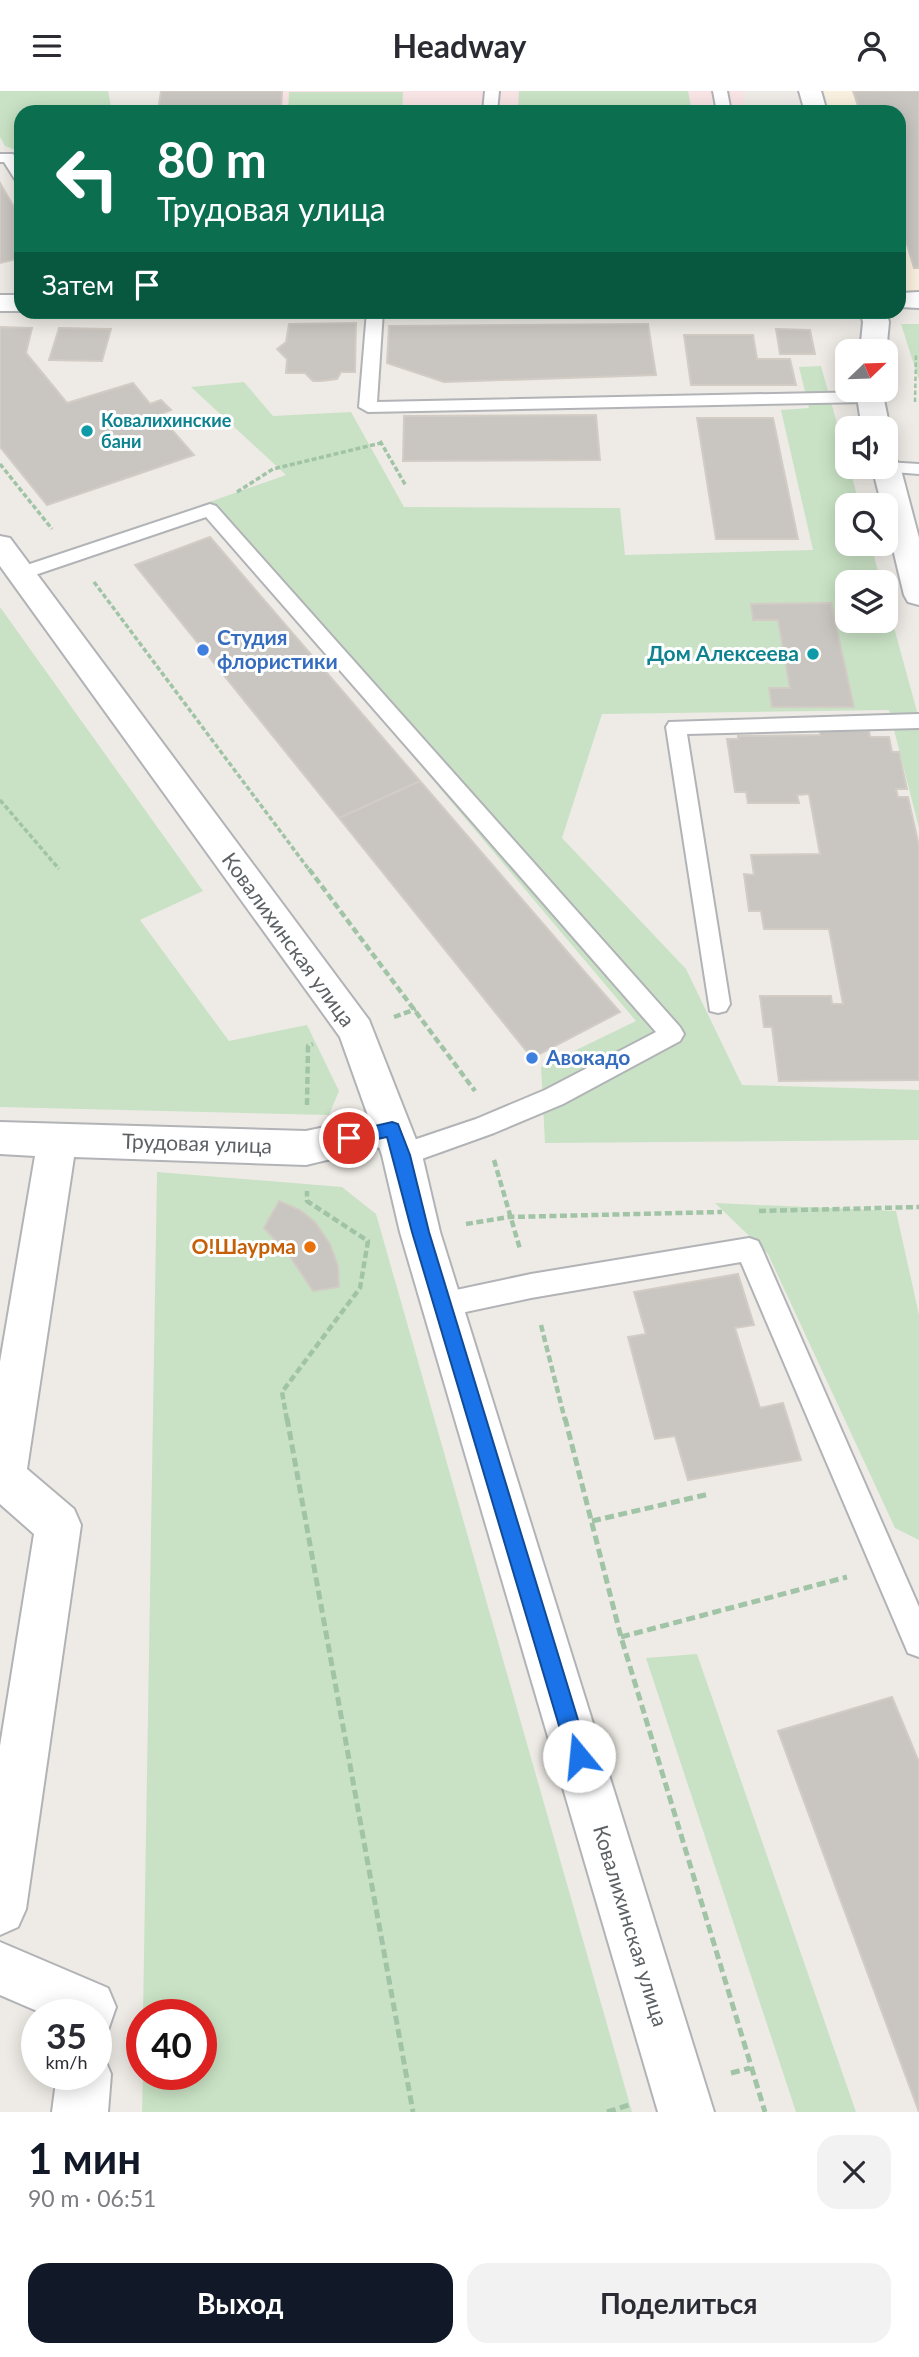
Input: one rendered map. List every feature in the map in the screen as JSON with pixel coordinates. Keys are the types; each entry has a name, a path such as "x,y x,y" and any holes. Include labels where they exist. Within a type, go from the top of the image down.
{"street":[{"path":"874,339 875,319"},
{"path":"889,479 919,595"},
{"name":"Ковалихинская улица","path":"11,559 356,1031 397,1142 442,1305 686,2112"},
{"name":"Трудовая улица","path":"0,1137 306,1148 397,1142"},
{"path":"0,1909 58,1525 3,1477 57,1139"},
{"path":"0,1968 71,1999"},
{"path":"80,2112 82,2090"}],"lane":[{"path":"0,158 8,157 14,167"},
{"path":"374,319 368,407 835,394"},
{"path":"898,467 919,469"},
{"path":"11,559 210,510 672,1034 554,1097 485,1126 397,1142"},
{"path":"718,1004 676,727 919,721"},
{"path":"442,1305 531,1286 749,1249 919,1642"}],"path":[{"path":"915,411 916,347"},
{"path":"273,469 381,443 405,486"},
{"path":"0,800 60,869"},
{"path":"413,2112 282,1392 360,1288 368,1241 307,1201 308,1046 416,1009"},
{"path":"755,1211 919,1207"},
{"path":"509,1217 728,1212"},
{"path":"592,1521 709,1494"},
{"path":"765,2112 621,1637 808,1588"},
{"path":"722,2076 750,2068"},
{"path":"607,2112 638,2102"}],"shaded area":[{"path":"282,91 743,91 746,105 281,105"},
{"path":"824,91 919,91 919,296 906,295 906,105 828,105"}],"green space":[{"path":"0,91 108,91 111,105 14,105 14,149 5,146 0,137"},
{"path":"519,91 688,91 691,105 518,105"},
{"path":"289,92 403,92 402,105 288,105"},
{"path":"901,324 919,324 919,380"},
{"path":"821,366 835,416 835,479 852,479 856,493 835,493 835,556 874,556 878,570 835,570 835,633 896,633 919,719 919,828 889,710 602,714 562,838 686,969 742,1085 919,1090 919,1140 545,1143 541,1067 636,1021 201,505 286,475 191,387 244,382 273,416 351,412 404,507 620,508 625,555 813,550 781,410 809,408 799,367"},
{"path":"0,607 203,891 140,920 229,1041 307,1025 339,1091 329,1115 0,1107"},
{"path":"157,1172 342,1187 376,1214 632,2112 142,2112 143,2090 217,2090 217,1999 143,1999"},
{"path":"715,1203 896,1211 919,1315 919,1540 895,1528 768,1254"},
{"path":"697,1654 856,2112 796,2112 646,1658"}],"building":[{"path":"161,91 282,91 281,105 159,105"},
{"path":"853,91 919,91 919,268 914,268 906,241 906,105 858,105"},
{"path":"0,183 14,207 14,260 0,263"},
{"path":"356,323 355,372 341,372 337,379 321,381 313,381 305,373 286,373 287,359 277,349 286,342 289,324"},
{"path":"648,324 656,375 444,382 387,363 389,326"},
{"name":"Ковалихинские бани","path":"0,327 32,328 26,353 67,403 133,383 150,404 161,400 171,410 159,415 194,455 47,505 0,447"},
{"path":"59,328 111,329 102,361 49,360"},
{"path":"776,329 810,330 815,354 780,354"},
{"path":"684,335 753,335 757,359 790,359 796,385 691,385"},
{"path":"596,415 600,460 403,461 404,416"},
{"path":"697,418 773,418 798,539 716,539"},
{"path":"210,537 420,781 339,818 135,565"},
{"name":"Дом Алексеева","path":"831,603 835,633 838,633 854,707 772,707 769,688 790,688 778,620 753,620 751,604"},
{"path":"820,731 869,731 870,737 889,737 892,752 899,752 907,789 896,789 898,797 908,797 919,846 919,1080 779,1081 772,1027 764,1027 760,996 831,996 832,1004 843,1004 829,929 764,929 761,911 749,911 744,874 754,875 751,855 820,854 809,794 797,795 799,803 748,803 746,792 735,792 727,739 738,739 738,736 820,735"},
{"path":"420,781 620,1012 532,1058 339,818"},
{"path":"279,1201 300,1210 315,1222 330,1244 338,1266 339,1287 313,1291 289,1255 264,1228"},
{"path":"738,1274 754,1325 735,1328 760,1408 783,1403 801,1460 688,1480 675,1436 655,1439 628,1337 646,1334 634,1292"},
{"path":"892,1697 919,1762 919,2112 778,1731"}],"place":[{"name":"Ковалихинские бани","path":"87,431"},
{"name":"Студия флористики","path":"203,650"},
{"name":"Дом Алексеева","path":"813,654"},
{"name":"Авокадо","path":"532,1058"},
{"name":"О!Шаурма","path":"310,1247"}],"route":[{"path":"349,1138 392,1129 402,1155 420,1232 579,1756"}]}
